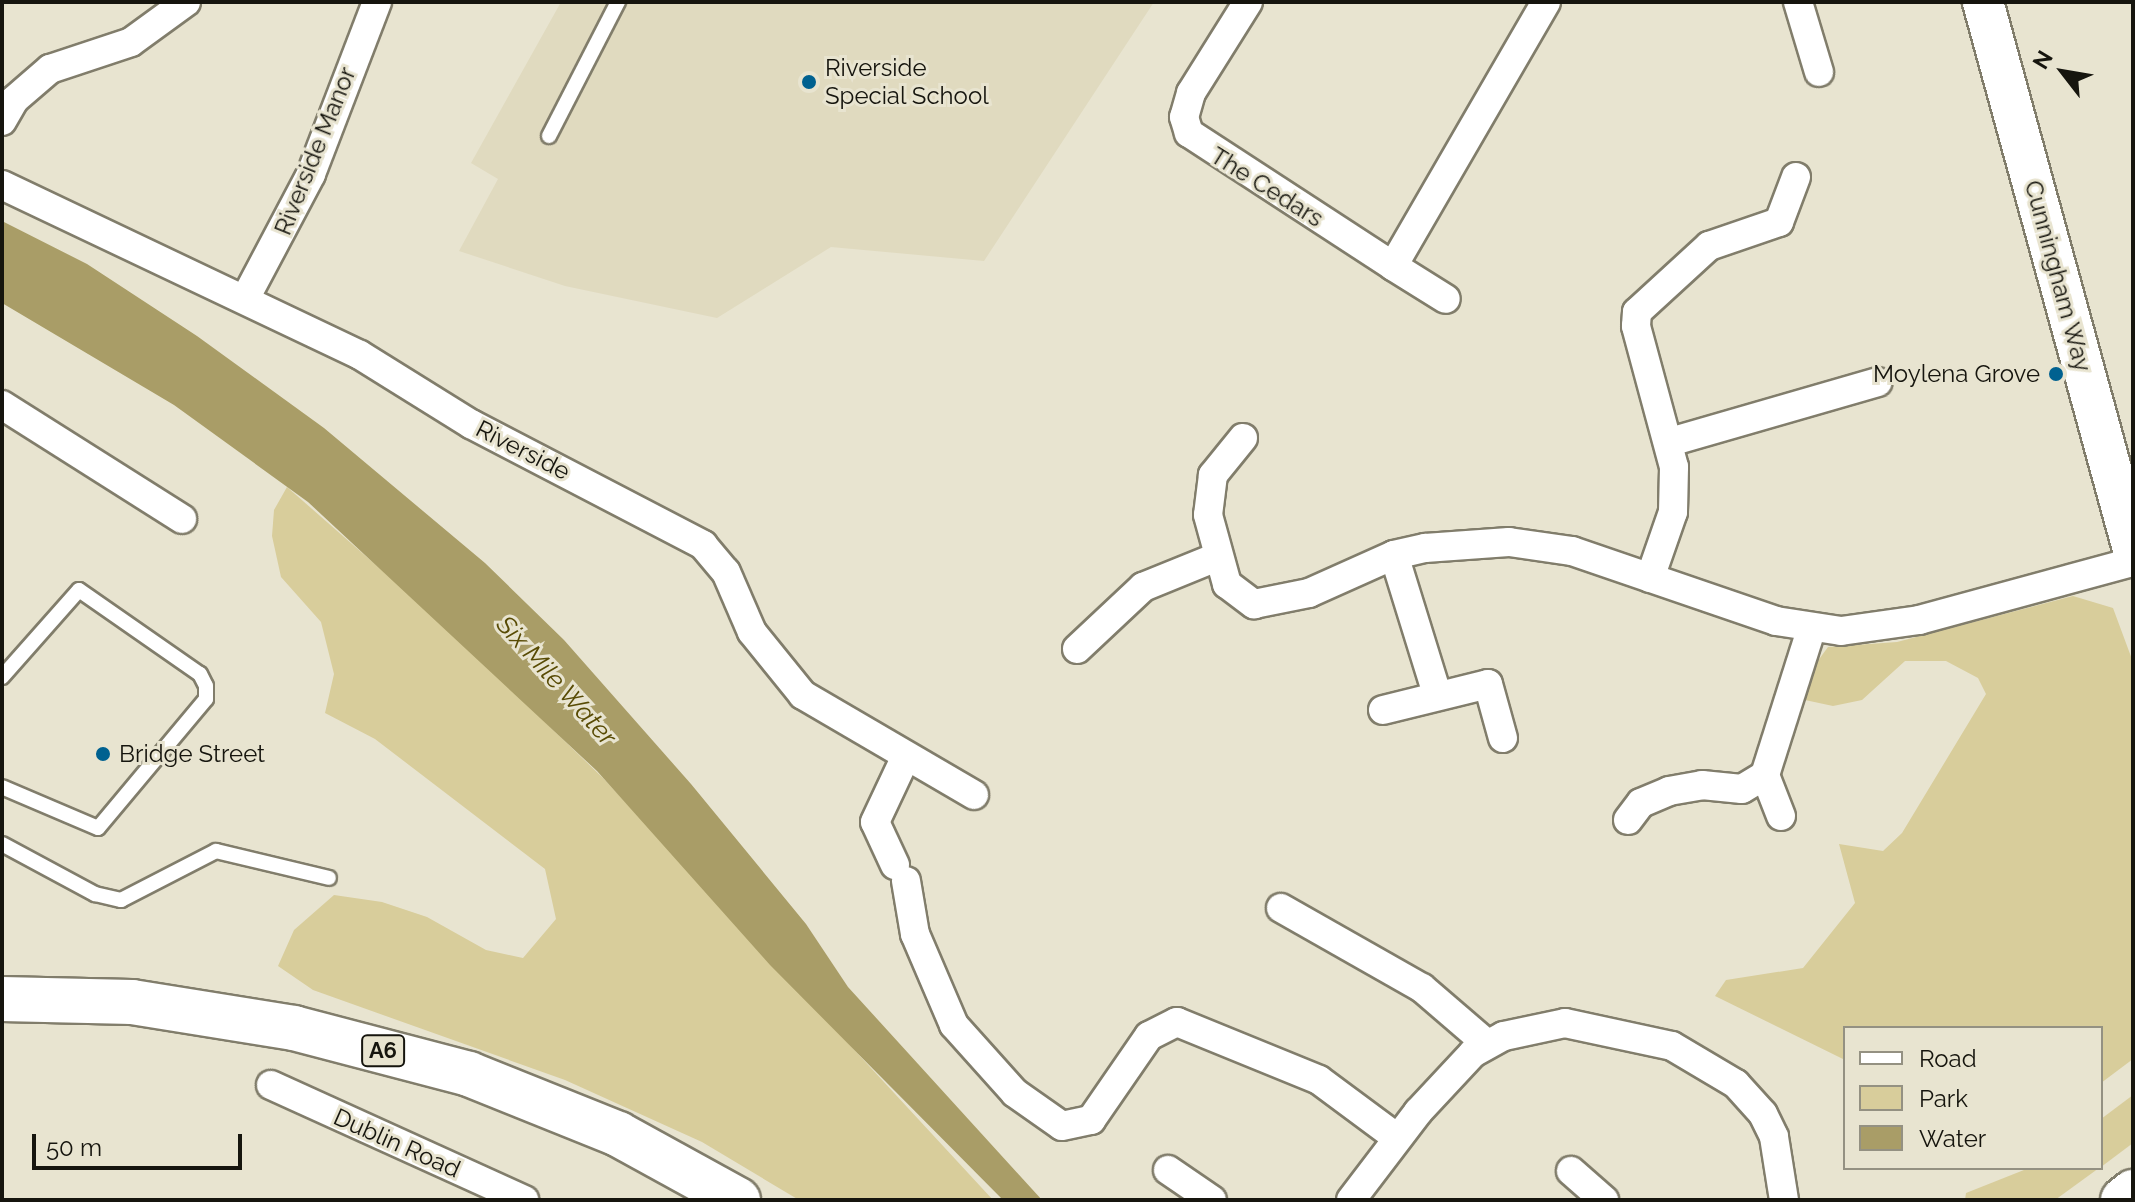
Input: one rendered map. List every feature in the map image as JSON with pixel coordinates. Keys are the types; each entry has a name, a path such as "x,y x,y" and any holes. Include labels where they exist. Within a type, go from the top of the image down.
{"highway":[{"name":"A6","path":"2,999 132,1002 294,1028 469,1074 618,1134 738,1200"},
{"path":"2123,1200 2133,1192"}],"street":[{"path":"2,121 14,100 50,69 131,42 186,2"},
{"name":"Riverside Manor","path":"246,297 311,174 377,2"},
{"name":"The Cedars","path":"1248,2 1188,99 1184,117 1189,133 1446,299"},
{"path":"1393,266 1546,2"},
{"path":"1798,2 1819,72"},
{"name":"Cunningham Way","path":"1983,2 2133,549"},
{"path":"1650,578 1673,512 1670,442 1636,326 1637,312 1709,246 1779,222 1796,177"},
{"name":"Riverside","path":"2,185 246,297 703,545 726,572 752,632 803,695 974,795"},
{"path":"1670,442 1878,382"},
{"path":"2,405 182,519"},
{"path":"1243,438 1223,459 1209,487 1217,557 1233,592 1262,605 1309,593 1394,555 1462,542 1509,542 1572,551 1811,630 1919,620 2133,562"},
{"path":"1394,555 1437,694"},
{"path":"1077,649 1143,587 1217,557"},
{"path":"1781,816 1765,775 1811,630"},
{"path":"1383,710 1437,694 1488,684 1503,738"},
{"path":"906,756 875,822 901,873 915,934 954,1025 1015,1093 1062,1126 1091,1120 1149,1036 1177,1022 1319,1080 1397,1138"},
{"path":"1628,820 1641,803 1669,791 1702,785 1742,789 1765,775"},
{"path":"1281,908 1422,988 1486,1043"},
{"path":"1351,1200 1397,1138 1486,1043 1565,1023 1647,1037 1689,1054 1736,1084 1763,1114 1778,1152 1784,1200"},
{"name":"Dublin Road","path":"271,1085 524,1200"},
{"path":"1168,1170 1212,1200"},
{"path":"1571,1171 1604,1200"}],"lane":[{"path":"549,136 618,2"},
{"path":"2,677 79,590 200,674 206,686 206,699 98,828 2,787"},
{"path":"2,844 95,894 121,900 216,851 329,878"}],"shaded area":[{"name":"Riverside Special School","path":"561,2 1154,2 984,261 831,247 717,318 565,286 459,251 498,179 471,163"}],"green space":[{"path":"287,487 441,622 603,778 993,1200 799,1200 702,1142 565,1080 313,990 278,966 294,930 334,895 382,902 427,917 486,950 523,958 556,919 545,869 375,739 325,713 334,674 321,622 281,577 272,536 274,510"},
{"path":"2073,596 2113,608 2133,662 2133,1059 2103,1082 2103,1026 1843,1026 1843,1059 1715,996 1726,980 1803,968 1855,903 1839,844 1883,851 1902,833 1986,694 1978,678 1946,661 1905,661 1862,700 1833,706 1805,700 1804,680 1828,647 1897,642"},
{"path":"2133,1095 2133,1143 2103,1166 2103,1118"},
{"path":"2024,1170 2096,1170 2055,1200 1965,1200 1966,1193"}],"water":[{"name":"Six Mile Water","path":"2,221 87,264 197,336 324,428 485,563 564,640 691,784 806,924 848,987 1042,1200 1003,1200 770,965 597,771 308,502 174,405 2,303"}],"place":[{"name":"Riverside Special School","path":"809,82"},
{"name":"Moylena Grove","path":"2056,374"},
{"name":"Bridge Street","path":"103,754"}]}
